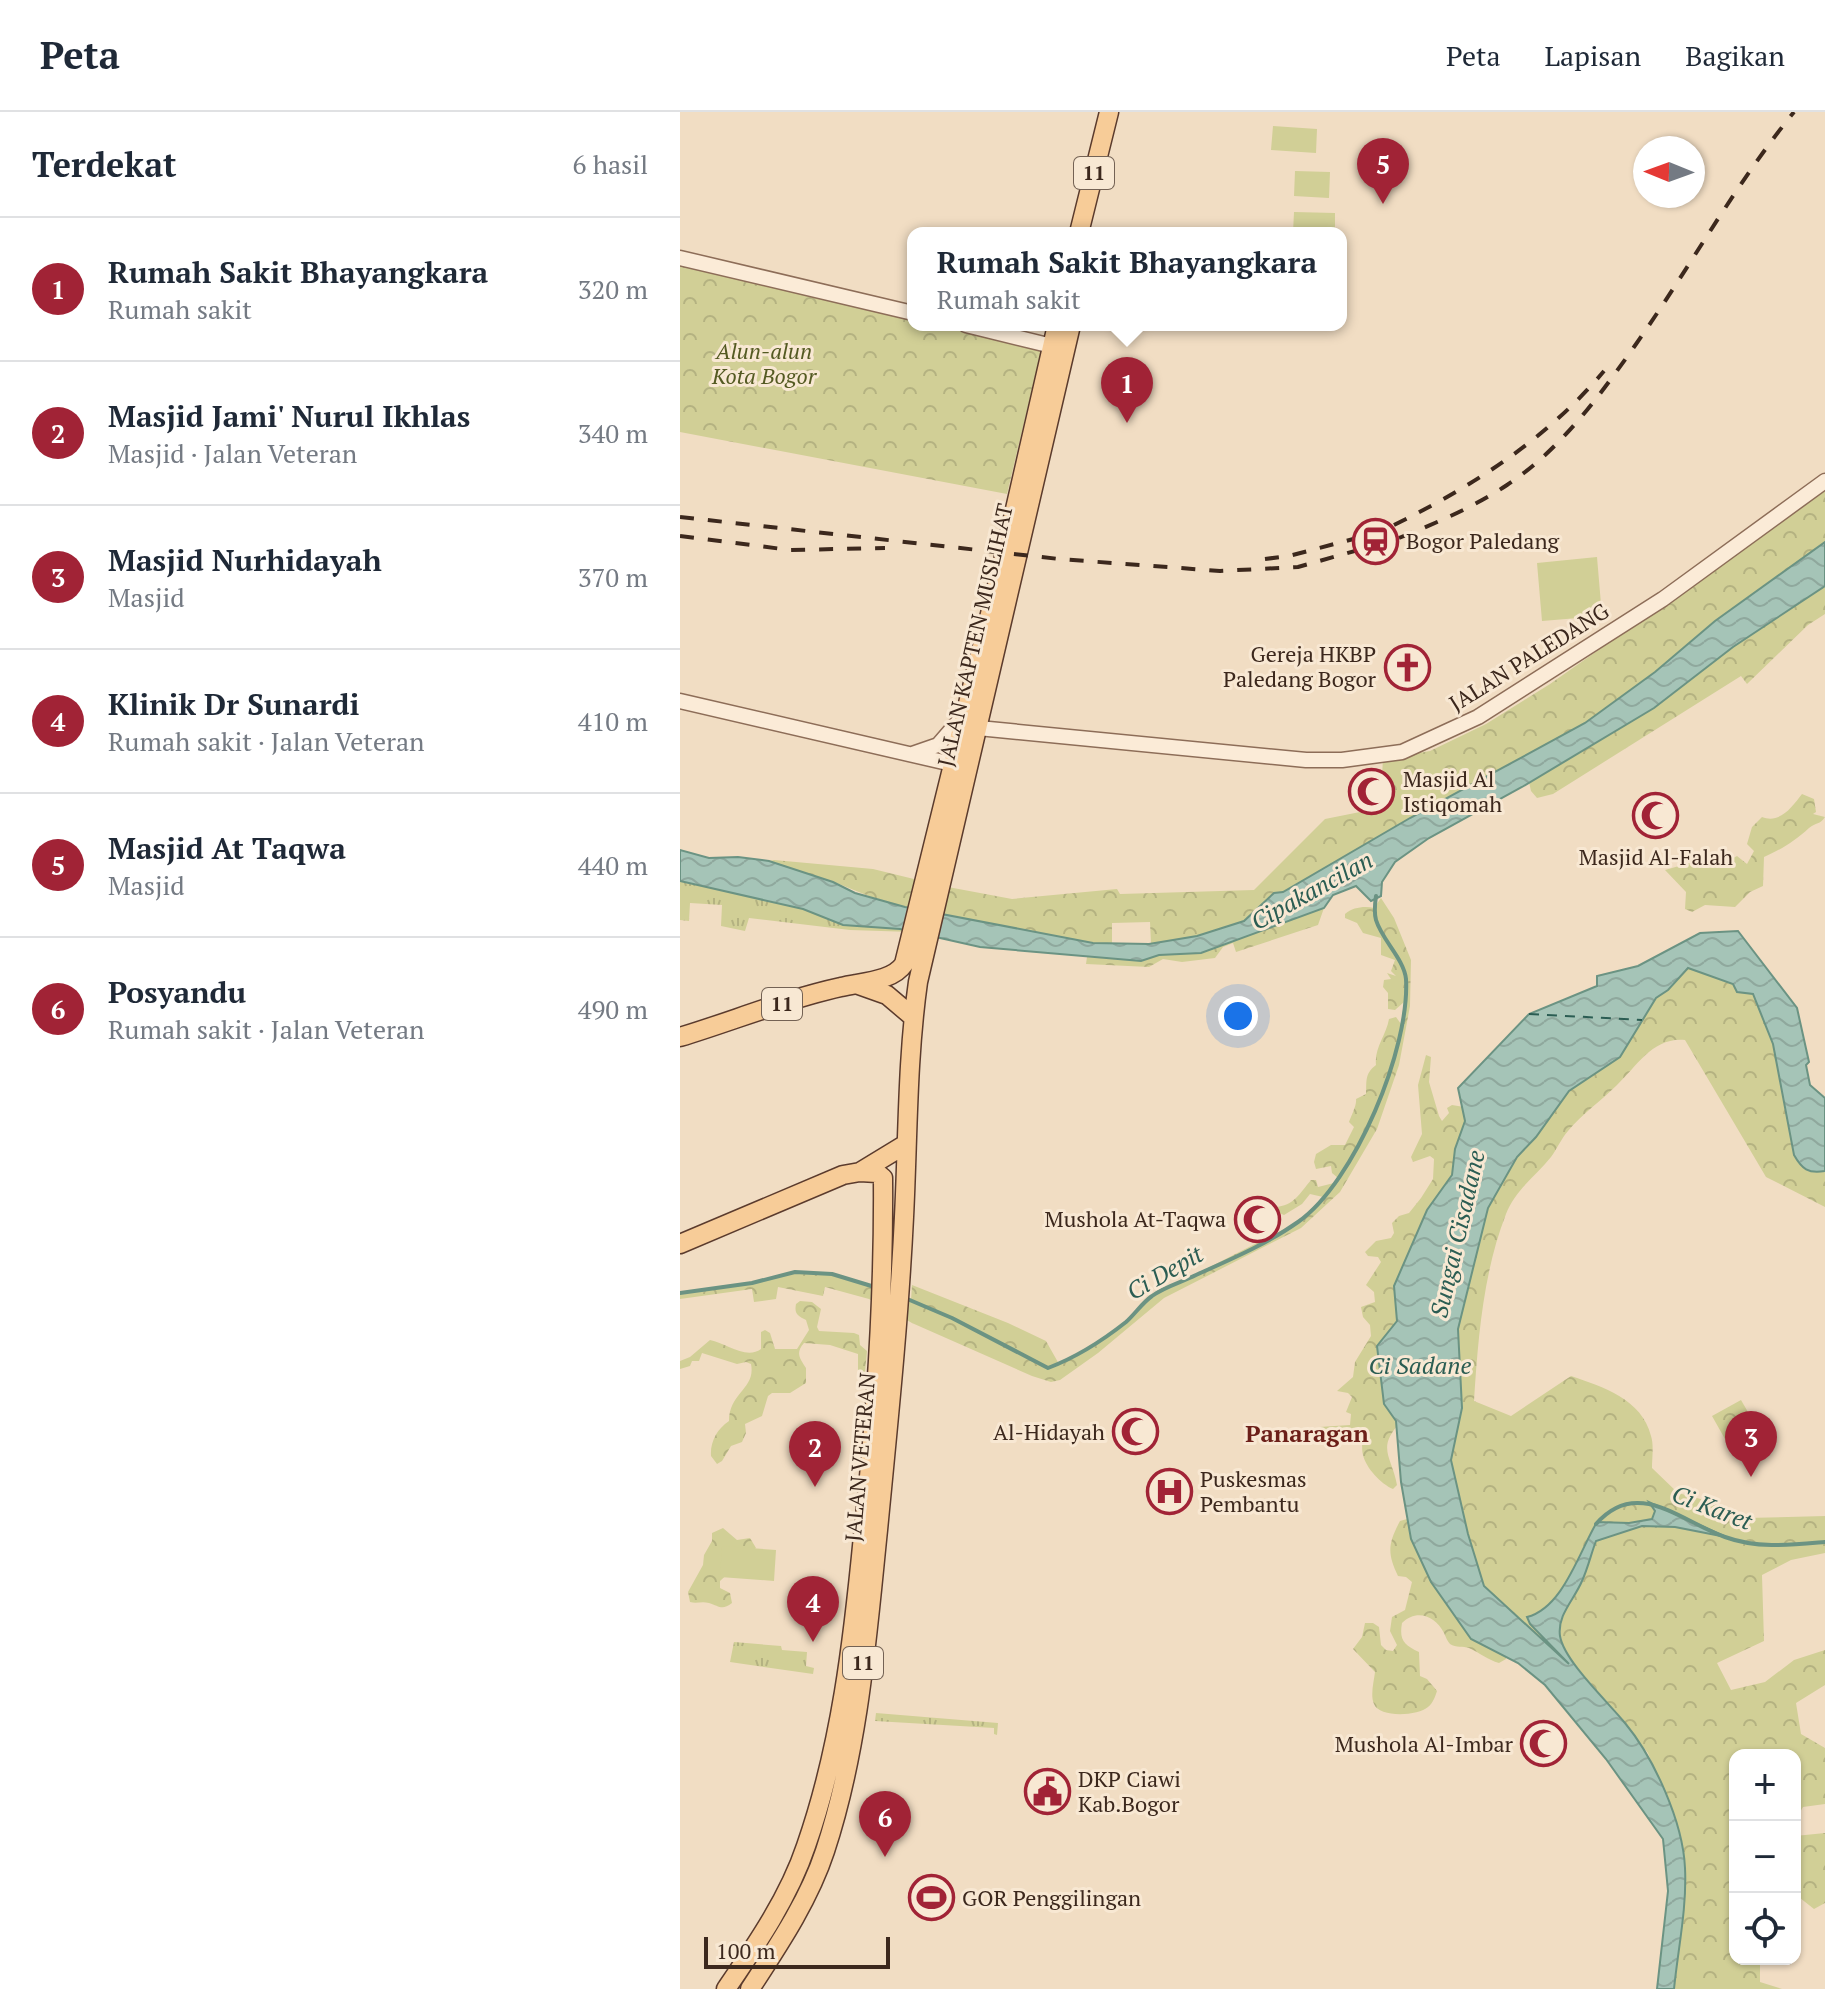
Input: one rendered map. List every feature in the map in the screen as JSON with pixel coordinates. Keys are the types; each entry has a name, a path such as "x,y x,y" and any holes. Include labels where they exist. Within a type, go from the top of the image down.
{"main road":[{"name":"11","path":"1080,227 1109,112"},
{"name":"11","path":"1093,227 1120,112"},
{"name":"JALAN KAPTEN MUSLIHAT","path":"982,673 1056,331"},
{"name":"JALAN KAPTEN MUSLIHAT","path":"916,954 968,723 1069,331"},
{"name":"JALAN KAPTEN MUSLIHAT","path":"933,884 952,764 968,723"},
{"name":"11","path":"680,1037 806,996 886,977 900,970 916,954"},
{"name":"11","path":"890,1314 906,1144 916,954"},
{"path":"856,984 887,995 913,1017"},
{"path":"680,1244 843,1175 860,1172 906,1144"},
{"name":"11","path":"860,1172 877,1173 883,1178 891,1281"},
{"name":"JALAN VETERAN","path":"726,1989 778,1907 806,1848 842,1706 890,1314"},
{"name":"JALAN VETERAN","path":"750,1989 798,1909 824,1854 849,1754 858,1709 871,1597 889,1392 890,1314"}],"street":[{"path":"680,258 907,312"},
{"path":"991,331 1052,346"},
{"name":"JALAN PALEDANG","path":"968,723 1306,760 1342,760 1402,752 1478,717 1557,669 1663,599 1825,481"},
{"path":"680,701 952,764"},
{"path":"912,754 938,745 968,723"}],"green space":[{"path":"1273,126 1317,129 1316,153 1271,150"},
{"path":"1295,171 1330,172 1329,198 1294,196"},
{"path":"1294,212 1335,213 1335,227 1293,227"},
{"name":"Alun-alun Kota Bogor","path":"680,258 907,312 907,331 992,331 1043,343 1007,494 680,432"},
{"path":"1825,491 1825,542 1715,621 1655,672 1585,723 1271,896 1249,917 1234,926 1151,944 1150,922 1112,923 1112,943 1094,943 942,914 948,887 1012,899 1117,889 1120,894 1254,890 1325,819 1380,808 1383,759 1430,751 1486,724 1550,684"},
{"path":"1597,557 1602,616 1542,621 1537,563"},
{"path":"1825,586 1825,614 1808,625 1747,684 1741,676 1553,794 1537,798 1531,791 1529,782 1661,703 1733,647"},
{"path":"1802,794 1814,799 1816,812 1813,814 1825,817 1764,857 1763,886 1750,892 1735,907 1705,905 1692,912 1685,909 1686,892 1665,870 1693,862 1715,865 1737,856 1747,864 1754,851 1747,844 1752,827 1762,817 1774,818 1785,813"},
{"path":"769,861 873,869 918,880 910,908"},
{"path":"680,881 803,909 843,925 912,932 850,930 749,918 745,931 721,926 722,905 690,903 689,921 680,920"},
{"path":"1381,898 1394,918 1411,960 1410,1006 1399,1065 1377,1129 1340,1192 1301,1228 1164,1298 1060,1380 1051,1382 1032,1376 912,1323 869,1299 825,1287 823,1296 778,1287 776,1299 754,1302 752,1289 680,1299 680,1293 795,1272 832,1274 911,1300 912,1285 1046,1341 1059,1364 1077,1356 1127,1321 1153,1296 1298,1222 1323,1197 1310,1194 1302,1204 1284,1215 1275,1211 1275,1207 1292,1201 1311,1180 1316,1180 1318,1187 1334,1183 1338,1178 1332,1173 1331,1166 1316,1169 1316,1154 1331,1145 1345,1145 1354,1127 1349,1122 1356,1099 1366,1094 1368,1075 1376,1065 1389,1019 1396,1017 1401,1024 1404,1002 1395,1010 1388,1009 1388,993 1383,987 1384,980 1391,979 1387,973 1396,976 1391,971 1395,960 1381,955 1381,938 1363,933 1357,923 1345,918 1345,914 1355,908 1374,908"},
{"path":"1324,908 1318,925 1236,952 1233,943 1223,947 1215,958 1182,962 1163,959 1149,967 1086,964 1087,957 1141,961 1158,955 1201,953"},
{"path":"1688,968 1733,984 1737,992 1753,994 1773,1044 1794,1155 1806,1169 1825,1171 1825,1207 1766,1177 1685,1040 1664,1043 1639,1061 1574,1125 1510,1205 1498,1236 1487,1283 1474,1401 1511,1416 1571,1376 1620,1396 1639,1413 1652,1440 1652,1468 1678,1493 1712,1502 1745,1518 1825,1516 1825,1553 1791,1560 1762,1575 1764,1641 1717,1663 1731,1690 1765,1682 1794,1660 1825,1650 1825,1685 1796,1703 1801,1734 1825,1748 1825,1804 1803,1807 1801,1810 1801,1749 1729,1749 1729,1965 1760,1965 1760,1982 1782,1989 1674,1989 1685,1866 1681,1841 1648,1753 1589,1681 1484,1586 1451,1460 1462,1408 1458,1330 1488,1208 1517,1157 1536,1137 1569,1091 1620,1057 1656,998"},
{"path":"1426,1055 1431,1057 1429,1082 1439,1116 1442,1121 1449,1113 1447,1108 1452,1105 1464,1107 1472,1141 1396,1305 1400,1423 1387,1446 1397,1485 1393,1489 1367,1465 1359,1437 1321,1432 1319,1427 1350,1425 1351,1414 1346,1412 1352,1397 1337,1391 1353,1377 1355,1362 1371,1336 1370,1325 1363,1317 1361,1307 1375,1302 1374,1292 1366,1285 1381,1262 1378,1257 1368,1256 1365,1252 1376,1241 1391,1238 1394,1233 1392,1223 1399,1216 1409,1213 1433,1179 1434,1159 1430,1156 1413,1162 1411,1157 1422,1134 1418,1085"},
{"path":"800,1301 812,1302 821,1309 819,1331 859,1335 860,1345 867,1351 865,1372 858,1371 858,1354 830,1345 804,1343 799,1353 806,1368 806,1383 790,1393 772,1393 768,1396 762,1416 745,1424 746,1433 742,1442 731,1446 717,1464 711,1456 713,1441 729,1421 733,1403 750,1379 751,1364 737,1364 702,1353 699,1361 692,1361 690,1366 680,1369 680,1361 690,1357 710,1340 742,1352 755,1352 761,1349 761,1332 765,1330 770,1333 775,1349 797,1349 809,1330 806,1320 796,1312 796,1304"},
{"path":"1741,1400 1763,1438 1734,1455 1712,1416"},
{"path":"1407,1519 1506,1650 1506,1659 1499,1663 1469,1648 1452,1645 1430,1618 1419,1615 1407,1619 1402,1623 1402,1638 1419,1652 1420,1676 1437,1691 1428,1707 1399,1714 1377,1709 1372,1692 1375,1672 1353,1649 1362,1637 1365,1623 1379,1627 1381,1645 1386,1650 1393,1651 1397,1645 1390,1631 1392,1617 1405,1610 1412,1582 1398,1576 1390,1548 1400,1521"},
{"path":"723,1528 737,1540 750,1538 756,1548 720,1581 720,1588 730,1593 732,1603 723,1607 690,1602 688,1592 703,1565 712,1533"},
{"path":"722,1546 776,1550 774,1581 720,1577"},
{"path":"734,1642 781,1646 782,1650 807,1652 806,1666 814,1668 813,1674 730,1662"},
{"path":"876,1713 998,1723 997,1735 994,1728 875,1721"},
{"path":"1825,1833 1825,1903 1814,1909 1801,1899 1801,1835"}],"water":[{"name":"Cipakancilan","path":"1825,542 1825,586 1733,647 1654,708 1429,838 1395,862 1382,882 1381,896 1371,901 1356,886 1333,895 1324,908 1201,953 1159,955 1141,961 980,947 900,929 843,925 803,909 680,881 680,850 709,858 738,857 769,861 833,882 855,893 905,907 1093,943 1149,944 1197,936 1244,921 1274,893 1283,892 1410,818 1585,723 1655,672 1715,621"},
{"name":"Ci Sadane","path":"1738,931 1797,1008 1809,1062 1806,1065 1810,1085 1825,1098 1825,1171 1806,1169 1794,1155 1773,1044 1753,994 1737,992 1733,984 1688,968 1656,998 1620,1057 1569,1091 1536,1137 1517,1157 1488,1208 1458,1329 1462,1408 1451,1460 1484,1586 1569,1664 1530,1624 1527,1617 1540,1612 1560,1591 1597,1522 1629,1523 1652,1519 1655,1511 1649,1502 1726,1537 1675,1527 1642,1526 1596,1541 1579,1588 1561,1621 1560,1636 1569,1657 1636,1737 1665,1791 1679,1831 1685,1883 1674,1989 1657,1989 1668,1891 1663,1839 1606,1759 1545,1685 1518,1663 1471,1639 1431,1582 1411,1539 1401,1482 1396,1421 1384,1404 1377,1346 1397,1321 1394,1286 1427,1210 1452,1175 1455,1149 1465,1121 1458,1088 1529,1014 1597,986 1597,976 1638,966 1700,933"}],"waterway":[{"name":"Ci Depit","path":"905,1298 952,1318 1048,1368 1108,1336 1157,1293 1248,1251 1298,1222 1319,1203 1358,1146 1389,1076 1399,1040 1406,979 1376,920 1376,896"},
{"name":"Ci Depit","path":"680,1293 752,1283 795,1272 832,1274 878,1288"},
{"name":"Ci Karet","path":"1596,1524 1611,1510 1627,1504 1643,1503 1675,1513 1737,1541 1775,1545 1825,1542"}],"ferry route":[{"path":"1529,1014 1642,1020"}],"railway":[{"path":"1399,538 1494,493 1526,471 1561,439 1620,366 1751,169 1794,112"},
{"path":"1394,525 1452,494 1507,459 1558,418 1604,371"},
{"path":"680,517 1059,559 1220,571 1298,567 1362,549"},
{"path":"680,536 790,550 885,548"},
{"path":"1265,559 1289,556 1357,538"}],"place":[{"name":"Masjid At Taqwa","path":"1383,204"},
{"name":"Rumah Sakit Bhayangkara","path":"1127,423"},
{"name":"Bogor Paledang","path":"1375,541"},
{"name":"Gereja HKBP Paledang Bogor","path":"1407,667"},
{"name":"Masjid Al Istiqomah","path":"1372,792"},
{"name":"Masjid Al-Falah","path":"1656,816"},
{"name":"Mushola At-Taqwa","path":"1257,1219"},
{"name":"Al-Hidayah","path":"1136,1432"},
{"name":"Masjid Nurhidayah","path":"1751,1477"},
{"name":"Masjid Jami' Nurul Ikhlas","path":"815,1487"},
{"name":"Puskesmas Pembantu","path":"1169,1492"},
{"name":"Klinik Dr Sunardi","path":"813,1642"},
{"name":"Mushola Al-Imbar","path":"1544,1744"},
{"name":"DKP Ciawi Kab.Bogor","path":"1047,1792"},
{"name":"Posyandu","path":"885,1857"},
{"name":"GOR Penggilingan","path":"931,1898"}],"district":[{"name":"Panaragan","path":"1307,1434"}],"water label":[{"name":"Sungai Cisadane","path":"1458,1234"}]}
